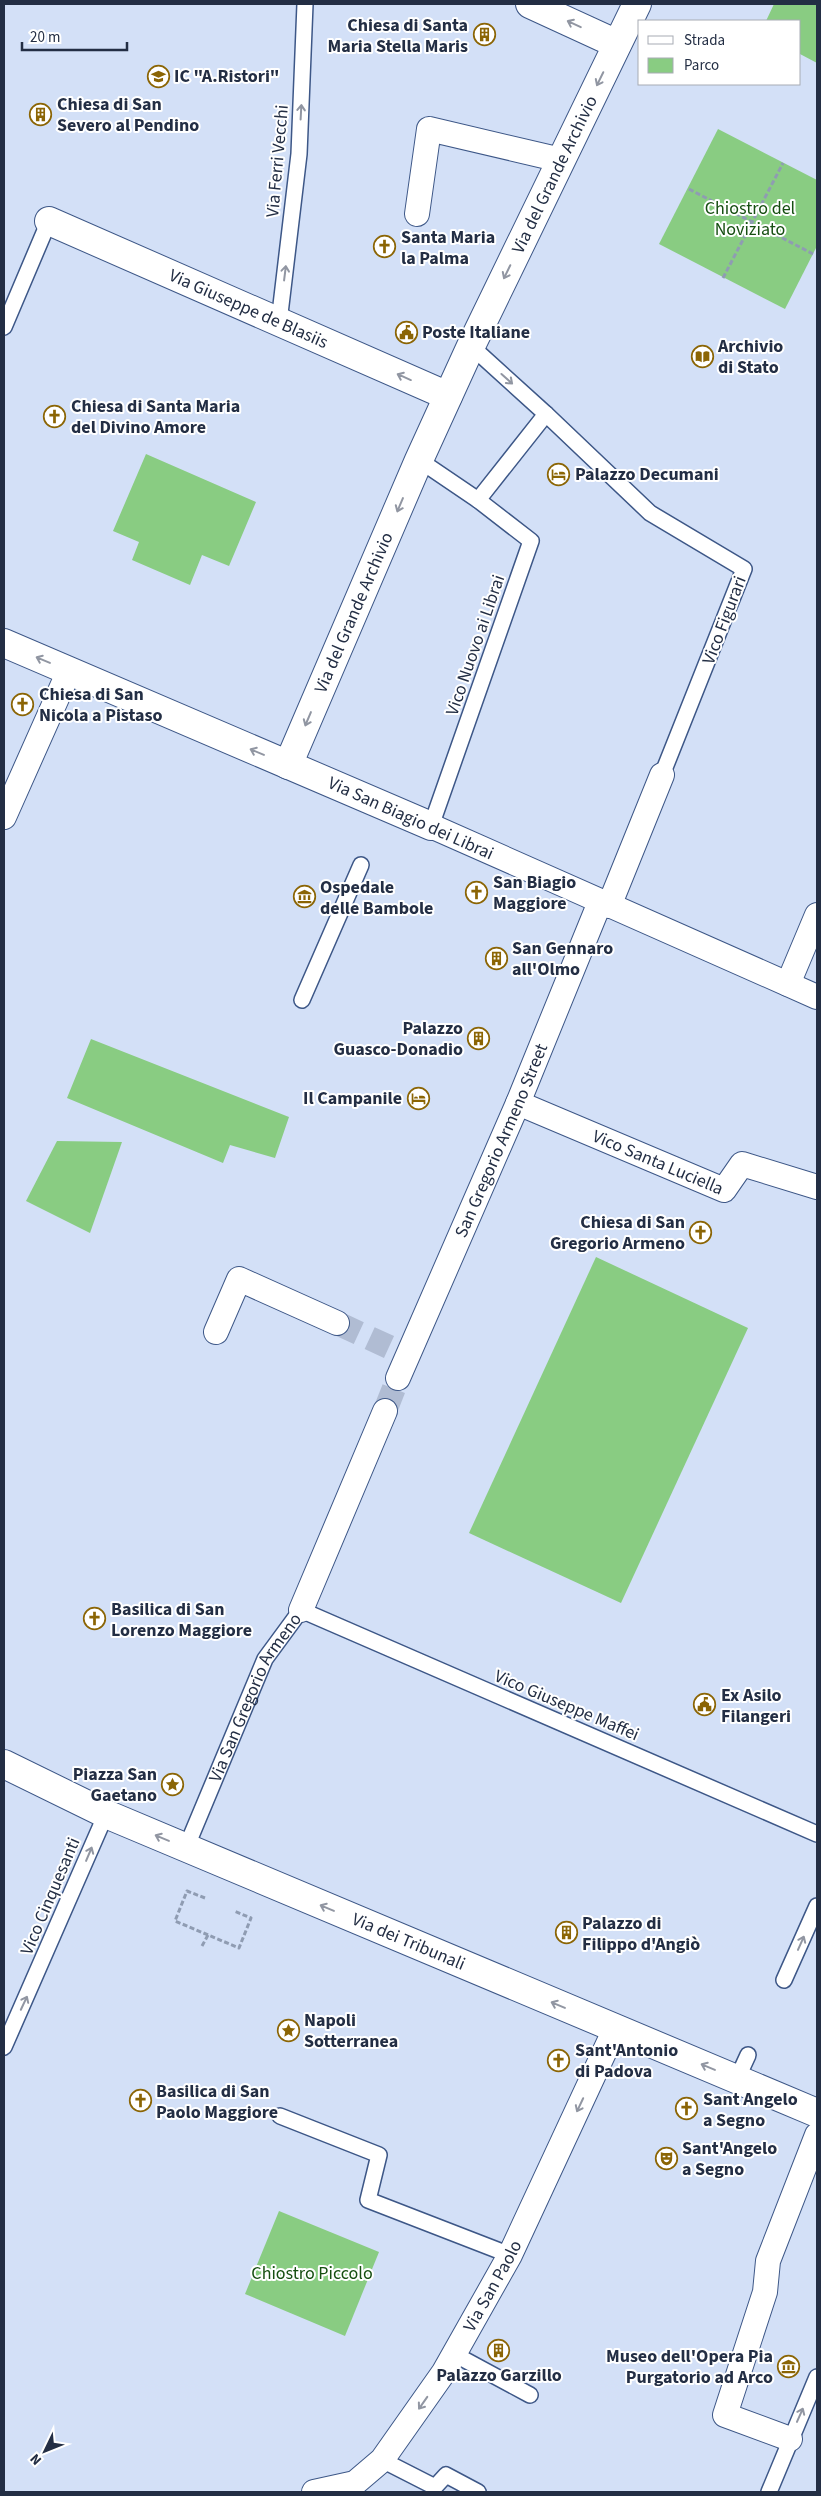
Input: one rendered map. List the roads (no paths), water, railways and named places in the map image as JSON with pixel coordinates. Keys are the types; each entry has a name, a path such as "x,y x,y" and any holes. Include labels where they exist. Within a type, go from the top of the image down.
{"street":[{"path":"530,4 617,44"},
{"name":"Via del Grande Archivio","path":"288,765 448,396 637,4"},
{"path":"417,214 429,128 561,160"},
{"name":"Via Giuseppe de Blasiis","path":"49,221 448,396"},
{"name":"Via San Biagio dei Librai","path":"4,643 288,765 384,812 431,826 817,997"},
{"path":"4,818 69,671"},
{"name":"Vico Figurari","path":"605,904 662,775"},
{"name":"San Gregorio Armeno Street","path":"398,1378 399,1351 518,1103 605,904"},
{"path":"788,984 817,916"},
{"name":"Vico Santa Luciella","path":"518,1103 724,1190 742,1164 817,1187"},
{"path":"216,1332 239,1279 337,1323"},
{"name":"Via San Gregorio Armeno","path":"301,1610 385,1411"},
{"name":"Via dei Tribunali","path":"5,1766 106,1814 817,2113"},
{"name":"Via San Paolo","path":"314,2492 356,2488 382,2460 444,2372 510,2255 615,2029"},
{"path":"790,2439 725,2415 764,2292 768,2261 817,2135"}],"lane":[{"name":"Via Ferri Vecchi","path":"279,322 299,154 305,4"},
{"path":"4,327 49,221"},
{"path":"419,460 478,500 546,414 471,346"},
{"name":"Vico Figurari","path":"546,414 650,513 744,569 662,775"},
{"name":"Vico Nuovo ai Librai","path":"431,826 531,541 478,500"},
{"path":"302,1000 361,865"},
{"name":"Vico Giuseppe Maffei","path":"301,1610 817,1834"},
{"name":"Via San Gregorio Armeno","path":"186,1848 265,1659 301,1610"},
{"name":"Vico Cinquesanti","path":"4,2047 106,1814"},
{"path":"784,1980 817,1906"},
{"path":"737,2079 748,2055"},
{"path":"280,2116 379,2155 368,2200 510,2255"},
{"path":"454,2354 530,2395"},
{"path":"769,2492 817,2377"},
{"path":"382,2460 434,2488 446,2475 478,2492"}],"tunnel":[{"path":"337,1323 389,1347"},
{"path":"385,1411 398,1378"}],"place":[{"name":"Chiesa di Santa Maria Stella Maris","path":"484,35"},
{"name":"IC \"A.Ristori\"","path":"158,76"},
{"name":"Chiesa di San Severo al Pendino","path":"41,114"},
{"name":"Santa Maria la Palma","path":"385,247"},
{"name":"Poste Italiane","path":"406,332"},
{"name":"Archivio di Stato","path":"702,356"},
{"name":"Chiesa di Santa Maria del Divino Amore","path":"55,416"},
{"name":"Palazzo Decumani","path":"559,474"},
{"name":"Chiesa di San Nicola a Pistaso","path":"23,704"},
{"name":"San Biagio Maggiore","path":"477,892"},
{"name":"Ospedale delle Bambole","path":"304,897"},
{"name":"San Gennaro all'Olmo","path":"496,958"},
{"name":"Palazzo Guasco-Donadio","path":"479,1038"},
{"name":"Il Campanile","path":"418,1098"},
{"name":"Chiesa di San Gregorio Armeno","path":"701,1232"},
{"name":"Basilica di San Lorenzo Maggiore","path":"95,1619"},
{"name":"Ex Asilo Filangeri","path":"705,1705"},
{"name":"Piazza San Gaetano","path":"173,1784"},
{"name":"Palazzo di Filippo d'Angiò","path":"566,1933"},
{"name":"Napoli Sotterranea","path":"288,2030"},
{"name":"Sant'Antonio di Padova","path":"559,2060"},
{"name":"Basilica di San Paolo Maggiore","path":"140,2101"},
{"name":"Sant Angelo a Segno","path":"687,2109"},
{"name":"Sant'Angelo a Segno","path":"666,2158"},
{"name":"Palazzo Garzillo","path":"499,2350"},
{"name":"Museo dell'Opera Pia Purgatorio ad Arco","path":"789,2366"}],"park label":[{"name":"Chiostro del Noviziato","path":"750,218"},
{"name":"Chiostro Piccolo","path":"312,2273"}]}
